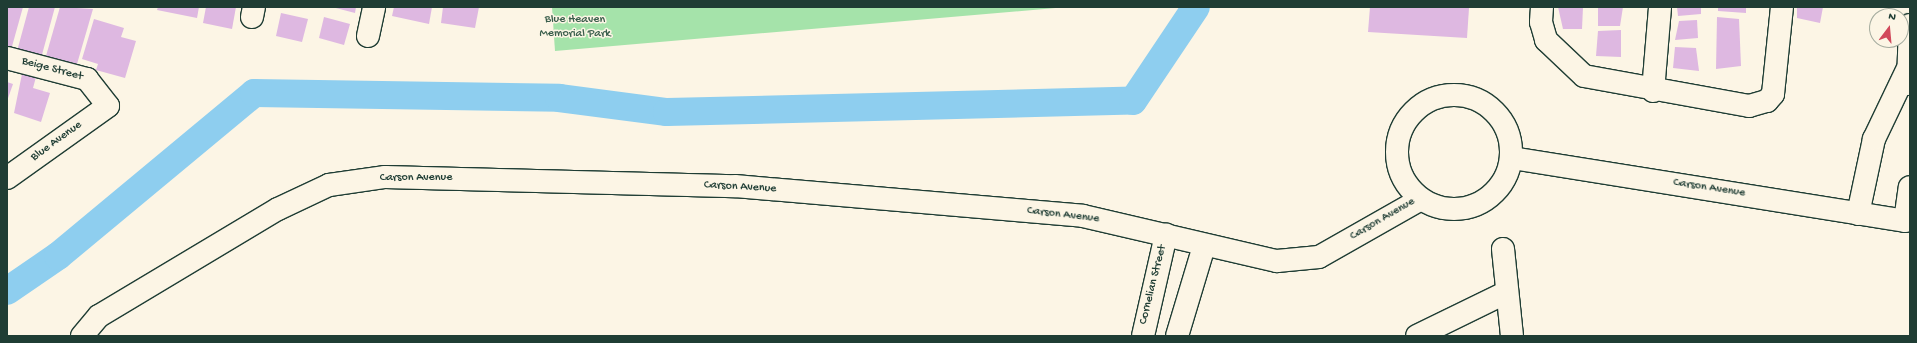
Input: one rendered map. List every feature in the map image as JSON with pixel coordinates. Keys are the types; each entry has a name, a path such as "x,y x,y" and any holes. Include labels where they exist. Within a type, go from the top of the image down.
{"street":[{"path":"368,36 374,7"},
{"path":"1542,7 1541,22 1546,40 1577,71 1593,80 1749,106 1767,101 1775,85 1782,7"},
{"path":"1653,91 1660,7"},
{"path":"1910,25 1907,70 1910,96"},
{"name":"Beige Street","path":"7,58 87,79 108,106"},
{"path":"1858,214 1874,139 1907,70"},
{"name":"Carson Avenue","path":"1460,94 1488,105 1507,128 1512,158 1505,180 1483,201 1467,208 1443,208 1421,199 1402,175 1396,146 1407,118 1430,99 1460,94"},
{"name":"Blue Avenue","path":"7,178 108,106"},
{"name":"Carson Avenue","path":"1512,158 1858,214 1905,220 1910,187"},
{"name":"Carson Avenue","path":"82,336 99,316 278,210 329,185 385,177 735,186 1083,216 1166,235 1204,246 1277,261 1319,257 1421,199"},
{"name":"Cornelian Street","path":"1143,336 1166,235"},
{"path":"1177,336 1204,246"},
{"path":"1503,249 1512,336"},
{"path":"1417,336 1507,292"}],"green space":[{"name":"Blue Heaven Memorial Park","path":"552,7 1067,7 555,51"}],"building":[{"path":"7,7 23,7 11,50 7,49"},
{"path":"29,7 55,7 40,62 16,55"},
{"path":"60,7 93,9 77,64 46,56"},
{"path":"158,7 199,7 197,18 157,10"},
{"path":"206,7 236,7 232,29 203,23"},
{"path":"332,7 356,7 355,13"},
{"path":"394,7 432,7 429,24 392,16"},
{"path":"443,7 479,7 475,28 441,23"},
{"path":"1370,7 1469,8 1467,38 1368,32"},
{"path":"1558,7 1583,7 1582,29 1563,29"},
{"path":"1598,7 1623,7 1620,26 1598,26"},
{"path":"1677,7 1701,7 1701,14 1678,16"},
{"path":"1718,7 1746,7 1746,13 1718,11"},
{"path":"1797,7 1823,7 1820,23 1797,18"},
{"path":"281,13 308,19 302,42 276,36"},
{"path":"324,17 350,24 344,45 319,38"},
{"path":"1717,17 1739,19 1741,66 1716,69"},
{"path":"94,19 124,28 121,37 136,41 125,78 96,70 98,64 82,59"},
{"path":"1697,20 1698,38 1675,40 1679,21"},
{"path":"1621,30 1621,57 1596,56 1598,31"},
{"path":"1675,47 1696,48 1699,71 1673,68"},
{"path":"22,74 36,77 33,88 50,93 41,122 14,113"},
{"path":"7,82 13,84 7,101"}],"waterway":[{"path":"7,291 58,256 254,93 559,98 667,112 1133,101 1196,7"}]}
